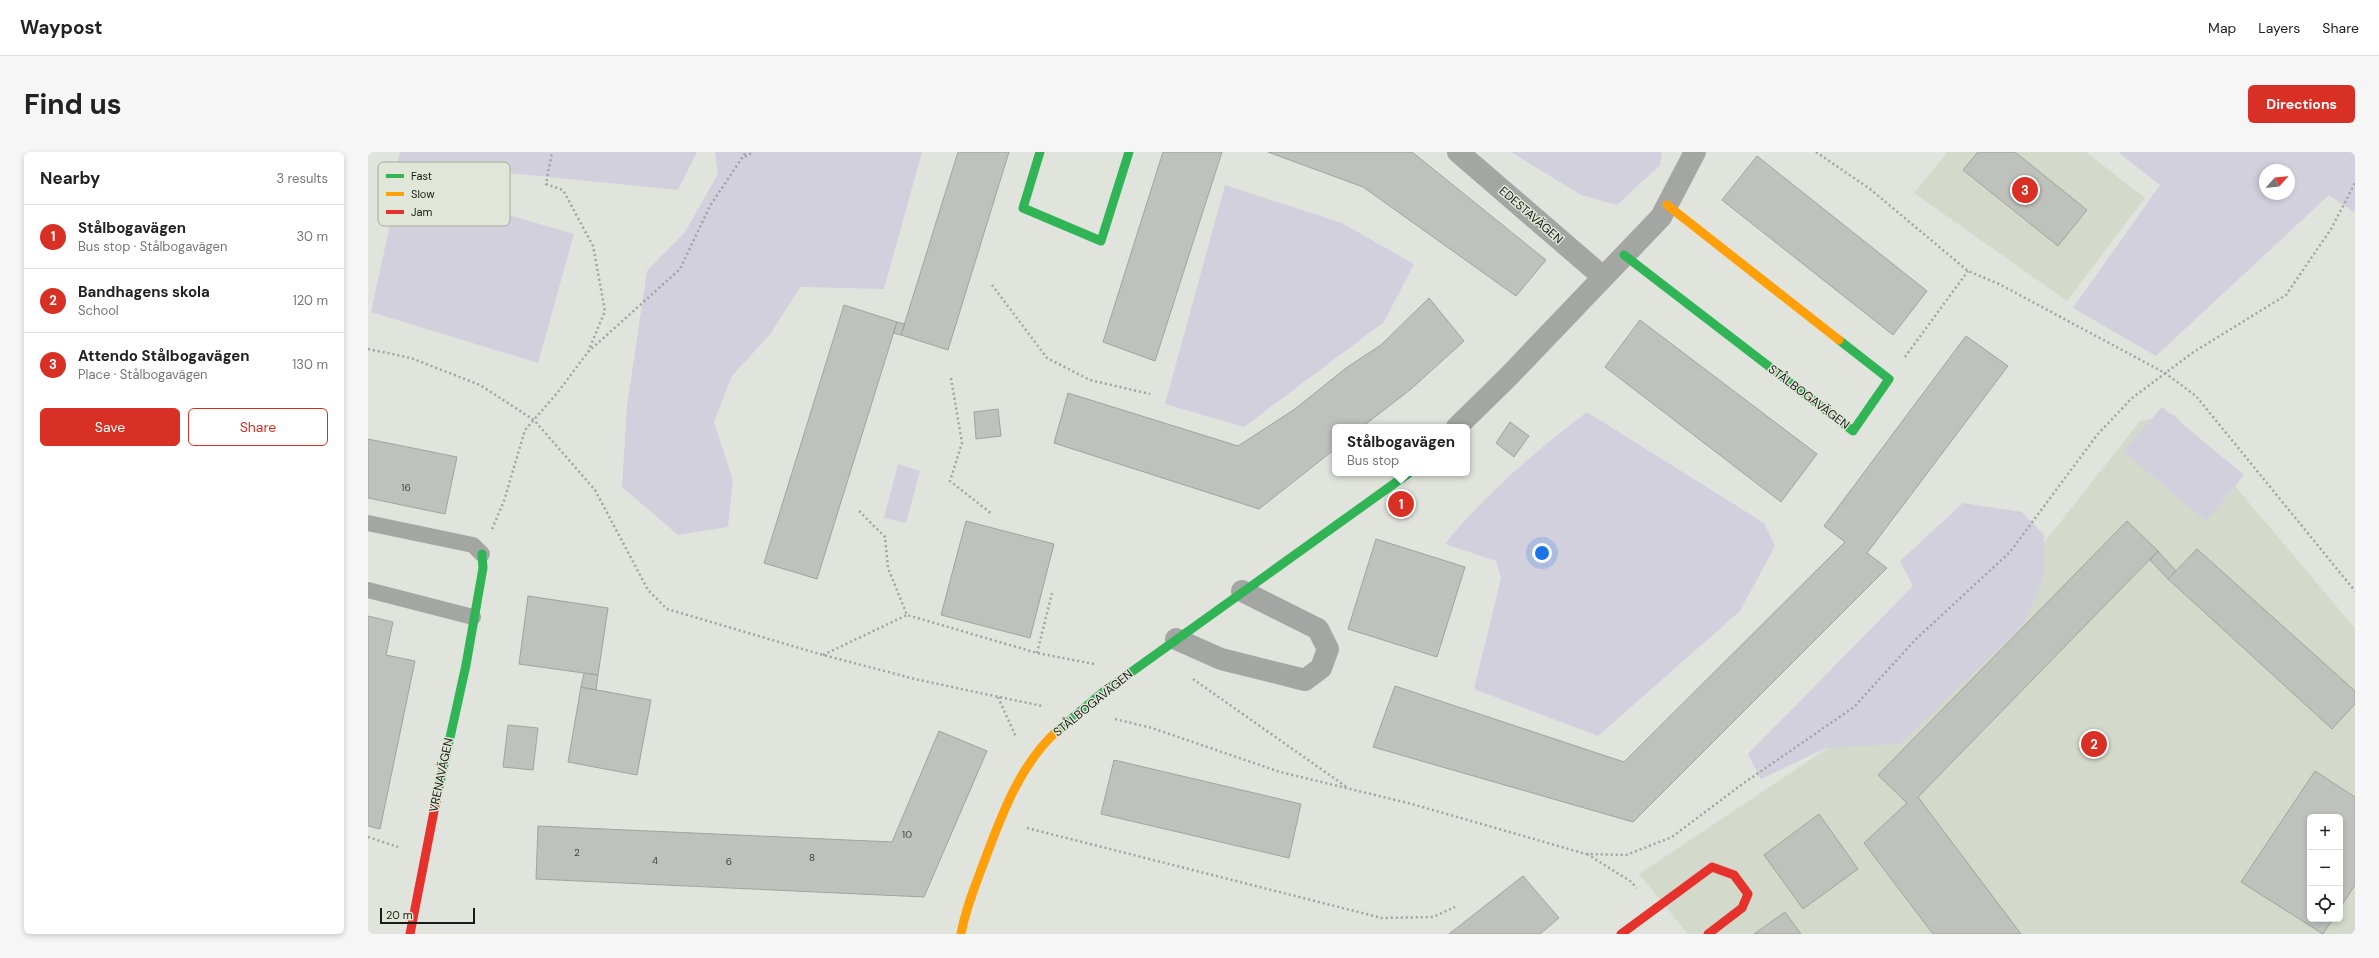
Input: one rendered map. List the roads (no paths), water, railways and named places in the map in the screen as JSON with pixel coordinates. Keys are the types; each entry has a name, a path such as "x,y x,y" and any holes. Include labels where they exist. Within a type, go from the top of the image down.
{"street":[{"path":"1040,152 1023,208 1101,241 1129,152"},
{"name":"EDESTAVÄGEN","path":"1458,152 1603,277"},
{"path":"1460,424 1508,377 1661,217 1666,205 1696,152"},
{"name":"STÅLBOGAVÄGEN","path":"1624,255 1853,431 1889,379 1666,205"},
{"name":"STÅLBOGAVÄGEN","path":"960,934 964,917 999,820 1028,765 1055,733 1102,693 1133,672 1156,653 1405,476"},
{"name":"VRENAVÄGEN","path":"410,934 424,855 466,665 473,617 483,568 482,554"},
{"path":"1176,639 1221,659 1305,680 1321,668 1328,649 1318,629 1242,591"},
{"path":"1621,934 1693,879 1712,867 1728,870 1742,881 1748,894 1742,908 1708,934"}],"lane":[{"path":"368,523 472,545 482,554"},
{"path":"368,590 473,617"}],"place":[{"name":"Attendo Stålbogavägen","path":"2025,190"},
{"name":"Stålbogavägen","path":"1401,504"},
{"name":"Bandhagens skola","path":"2094,744"}]}
